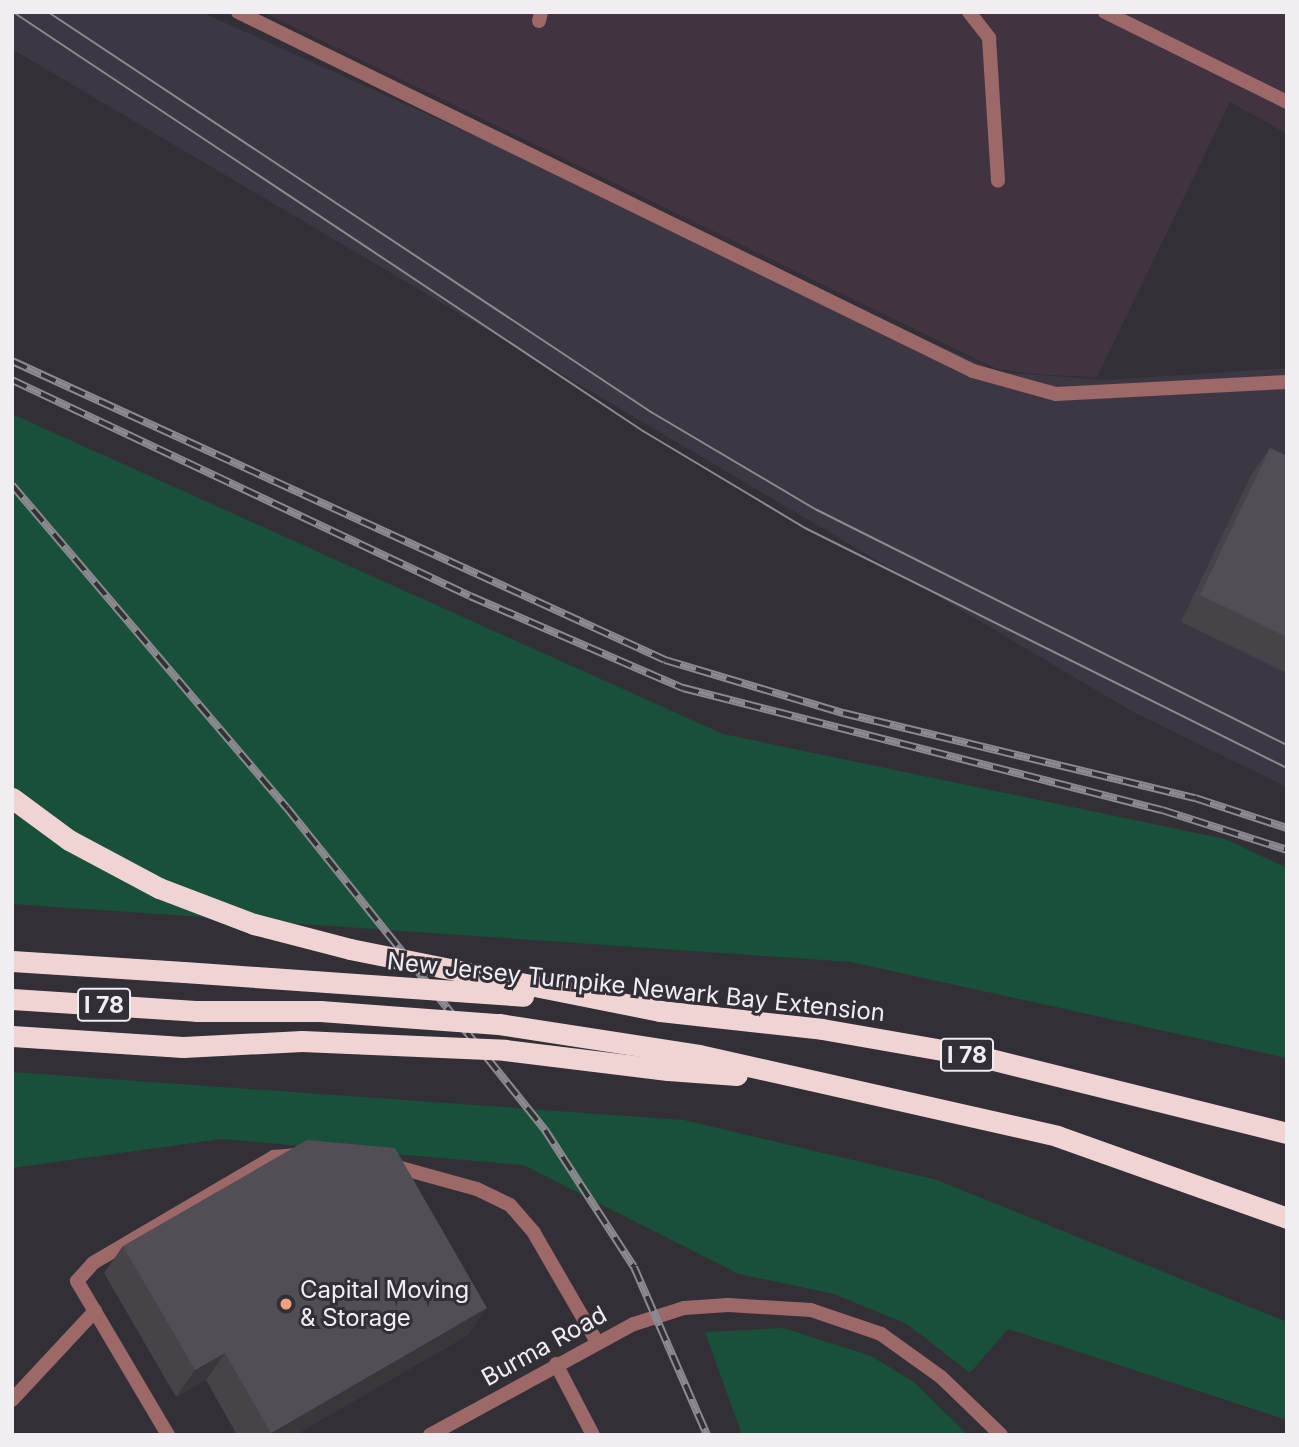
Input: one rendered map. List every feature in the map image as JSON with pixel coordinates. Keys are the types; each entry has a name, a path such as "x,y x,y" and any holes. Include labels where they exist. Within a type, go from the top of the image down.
{"highway":[{"path":"12,798 69,840 159,888 339,946 660,1011"},
{"name":"New Jersey Turnpike Newark Bay Extension","path":"12,961 184,972 660,1011 822,1029 982,1057 1287,1133"},
{"name":"New Jersey Turnpike Newark Bay Extension","path":"12,999 196,1011 320,1011 487,1023 699,1055 820,1080 1081,1143 1287,1218"},
{"path":"12,1037 183,1047 302,1041 505,1049 668,1070 820,1080"}],"street":[{"path":"238,12 973,371 1056,394 1287,382"},
{"path":"969,12 989,38 998,181"},
{"path":"1105,12 1287,102"},
{"path":"168,1435 77,1281 93,1263 274,1157 317,1156"},
{"path":"372,1160 477,1189 510,1205 534,1233 597,1342"},
{"name":"Burma Road","path":"430,1435 597,1342 684,1308 771,1306 847,1320 909,1352 1000,1435"},
{"path":"12,1400 95,1311"},
{"path":"556,1364 593,1435"}],"shaded area":[{"path":"12,12 201,12 998,372 1106,380 1287,368 1287,787 1135,713 12,49"},
{"path":"263,12 1287,12 1287,134 1230,102 1097,377 1045,375 997,369"}],"green space":[{"path":"12,414 723,734 1225,839 1287,868 1287,1058 851,962 12,904"},
{"path":"12,1072 684,1120 937,1180 1287,1322 1287,1420 1008,1329 970,1373 907,1324 834,1294 739,1274 523,1165 222,1139 12,1168"},
{"path":"783,1328 871,1356 914,1382 968,1435 742,1435 705,1332"}],"building":[{"path":"1270,448 1287,456 1287,637 1200,595"},
{"name":"Capital Moving & Storage","path":"307,1140 395,1148 487,1308 271,1433 225,1353 195,1370 123,1246"}],"tram line":[{"path":"13,12 643,431 805,528 1287,768"},
{"path":"48,12 651,412 817,510 1287,745"}],"railway":[{"path":"12,361 665,660 843,713 1195,798 1287,828"},
{"path":"12,380 470,596 683,688 1162,810 1287,850"},
{"path":"12,485 287,808 545,1130 634,1267 707,1435"}],"place":[{"name":"Capital Moving & Storage","path":"286,1304"}]}
